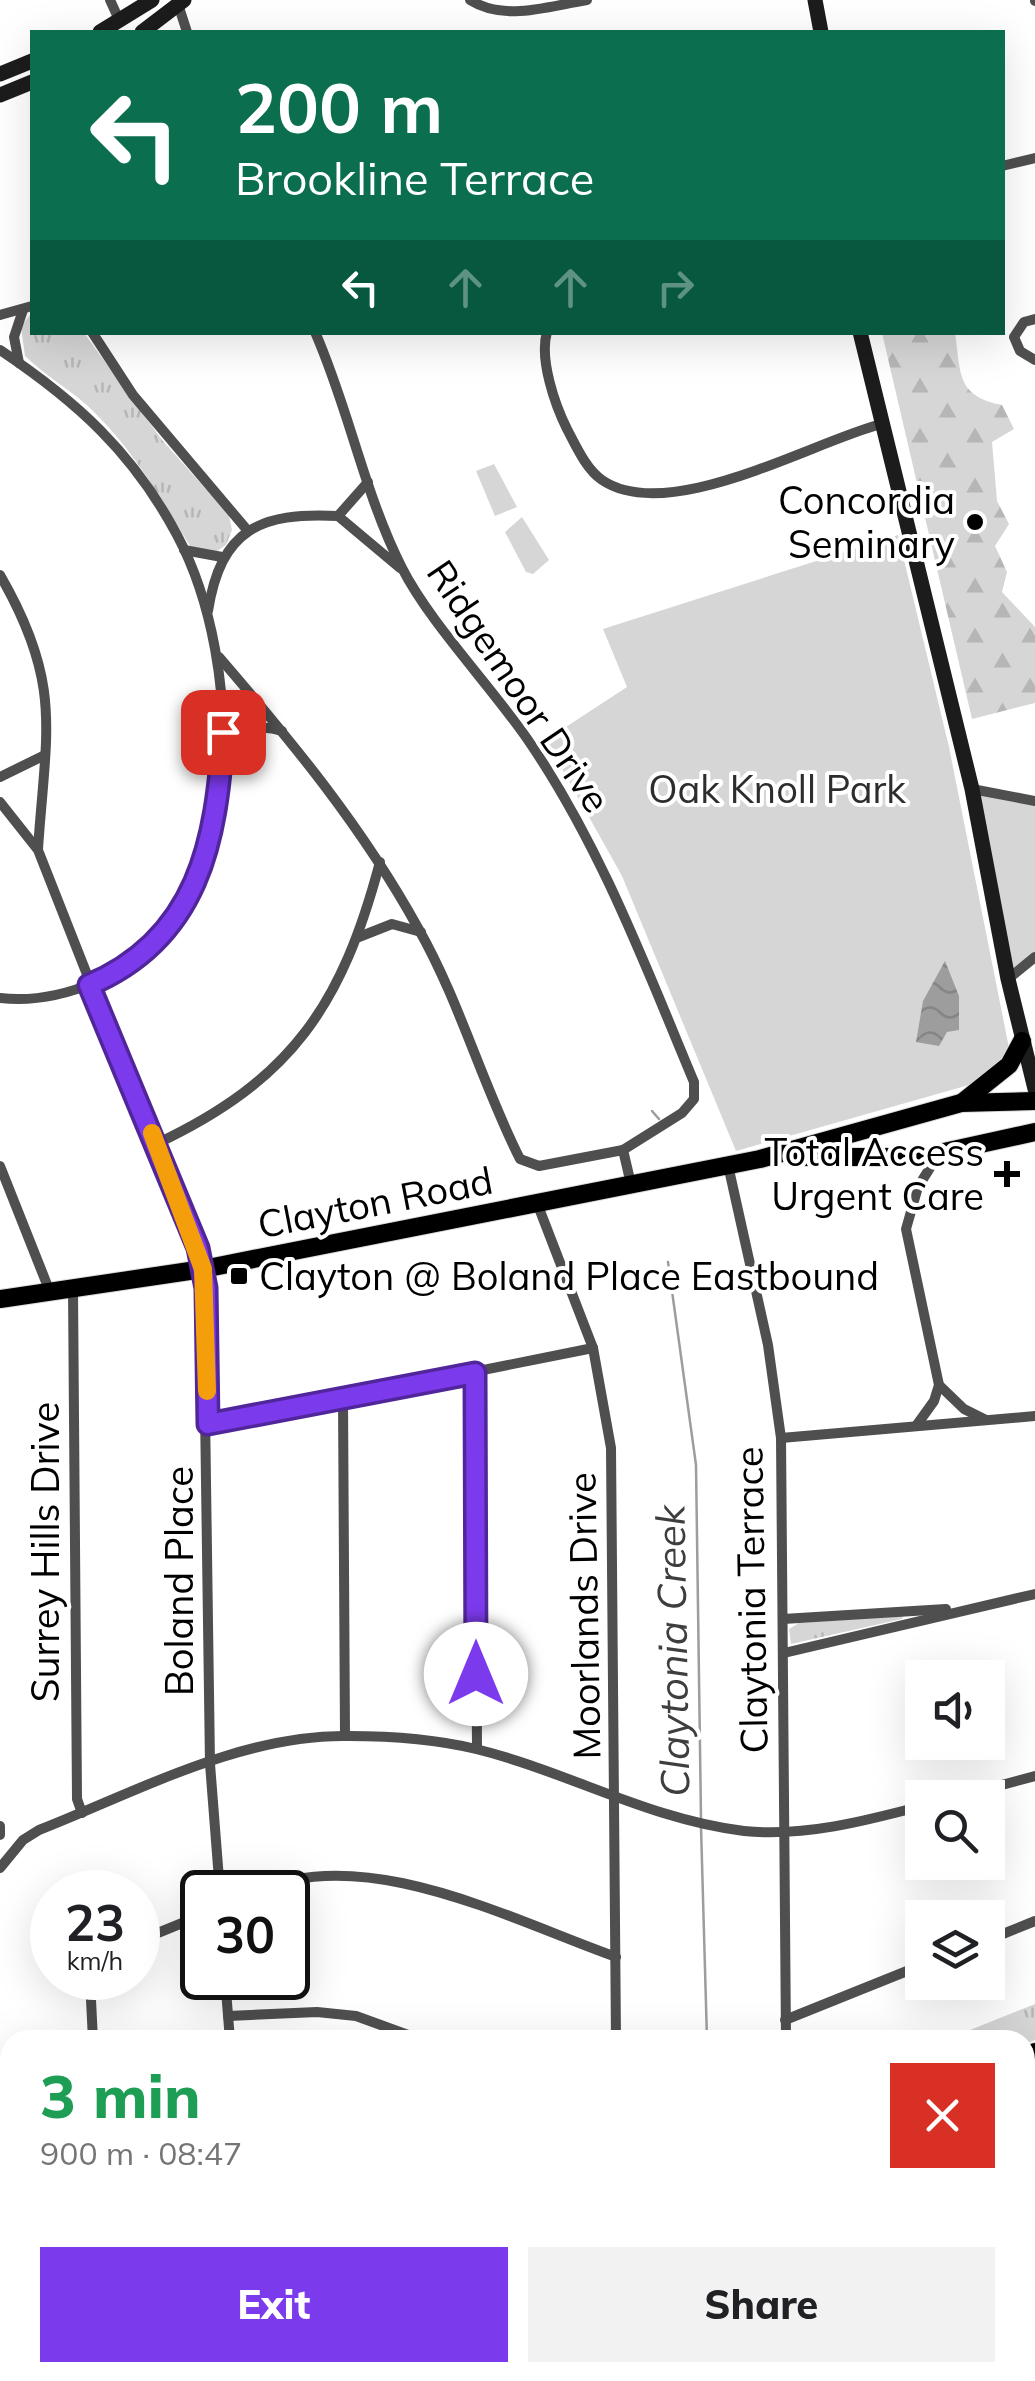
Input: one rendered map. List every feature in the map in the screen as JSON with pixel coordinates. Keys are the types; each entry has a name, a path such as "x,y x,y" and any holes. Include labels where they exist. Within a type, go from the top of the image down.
{"main road":[{"path":"104,30 152,0"},
{"path":"815,0 821,30"},
{"path":"145,30 180,2"},
{"path":"0,74 30,61"},
{"path":"0,95 30,83"},
{"path":"861,335 972,789 1008,980 1035,1089"},
{"path":"961,1103 1009,1066 1022,1041"},
{"name":"Clayton Road","path":"0,1298 203,1269 760,1159 961,1103 1035,1101"},
{"name":"Clayton Road","path":"760,1159 939,1154 1035,1132"}],"street":[{"path":"110,0 120,22"},
{"path":"470,0 497,10 531,11 581,0"},
{"path":"180,2 187,30"},
{"path":"1005,165 1035,158"},
{"path":"0,315 28,308"},
{"path":"19,362 14,338 28,308"},
{"path":"1035,319 1024,322 1014,336 1020,352 1035,360"},
{"path":"94,335 133,395 248,531"},
{"name":"Ridgemoor Drive","path":"316,335 404,572 529,741 579,824 619,902 694,1082 696,1090 690,1105 623,1150"},
{"path":"547,335 548,370 574,443 600,479 630,492 658,496 704,485 882,424"},
{"path":"0,350 114,440 184,550 219,656 222,753 211,833 178,918 137,960 89,985 42,998 0,998"},
{"path":"338,516 368,482"},
{"path":"208,614 222,557 248,531 273,518 338,516 404,572"},
{"path":"184,550 222,557"},
{"path":"0,576 28,624 43,665 49,704 38,850"},
{"path":"219,656 332,791 380,862 421,932 520,1159 539,1166 623,1150 632,1184"},
{"path":"222,753 246,730 262,727 283,731"},
{"path":"0,777 44,754"},
{"path":"972,789 1035,801"},
{"path":"0,802 38,850"},
{"name":"Boland Place","path":"38,850 203,1269 210,1764 218,1870"},
{"path":"156,1144 217,1115 254,1088 295,1047 340,981 358,938 380,862"},
{"path":"358,938 375,927 392,924 421,932"},
{"path":"1008,980 1035,958"},
{"path":"916,1426 939,1385 906,1230 918,1186 939,1154"},
{"name":"Claytonia Terrace","path":"728,1165 768,1345 781,1438 786,2030"},
{"path":"1,1171 50,1292"},
{"name":"Moorlands Drive","path":"537,1203 593,1348 610,1448 616,2030"},
{"name":"Surrey Hills Drive","path":"73,1289 77,1799 82,1814"},
{"path":"208,1424 593,1348"},
{"path":"475,1373 477,1750"},
{"path":"939,1385 964,1409 986,1420"},
{"path":"343,1399 346,1735"},
{"path":"781,1438 1035,1416"},
{"path":"784,1653 1035,1594"},
{"path":"783,1618 967,1608"},
{"path":"0,1868 23,1840 210,1764 271,1744 346,1735 411,1738 477,1750 707,1825 783,1832 848,1824 905,1810"},
{"path":"1005,1784 1035,1776"},
{"path":"0,1826 0,1835"},
{"path":"310,1878 386,1878 616,1957"},
{"path":"1005,1933 1035,1921"},
{"path":"785,2020 905,1973"},
{"path":"91,2000 92,2030"},
{"path":"227,2000 229,2030"},
{"path":"228,2016 317,2012 356,2016 394,2030"}],"green space":[{"path":"30,315 30,335 85,335 162,440 229,515 232,530 226,545 214,553 190,546 147,477 110,429 88,406 25,356 21,327"},
{"path":"882,335 955,335 960,371 968,389 1002,405 1014,429 992,442 997,501 1009,524 995,546 1007,572 1002,592 1035,627 1035,703 972,719"},
{"path":"494,464 517,507 495,516 476,471"},
{"path":"522,517 549,560 533,574 526,572 505,532"},
{"name":"Oak Knoll Park","path":"898,535 949,747 1010,1053 983,1081 736,1151 622,876 546,740 627,687 603,629"},
{"path":"972,789 1035,801 1035,957 1008,979"},
{"path":"903,1616 791,1644 789,1629 799,1623"},
{"path":"1035,2004 1035,2030 970,2030"}],"water":[{"path":"945,961 959,996 959,1030 947,1032 939,1046 916,1042 923,1001"}],"waterway":[{"path":"652,1111 659,1119"},
{"name":"Claytonia Creek","path":"668,1262 696,1465 701,1819"},
{"name":"Claytonia Creek","path":"701,1827 707,2030"}],"slow traffic":[{"path":"152,1133 203,1269 207,1391"}],"place":[{"name":"Concordia Seminary","path":"975,522"},
{"name":"Total Access Urgent Care","path":"1007,1174"},
{"name":"Clayton @ Boland Place Eastbound","path":"239,1276"}],"route":[{"path":"223,732 211,833 190,897 164,936 146,953 89,985 198,1248 206,1288 208,1424 475,1373 476,1674"}]}
